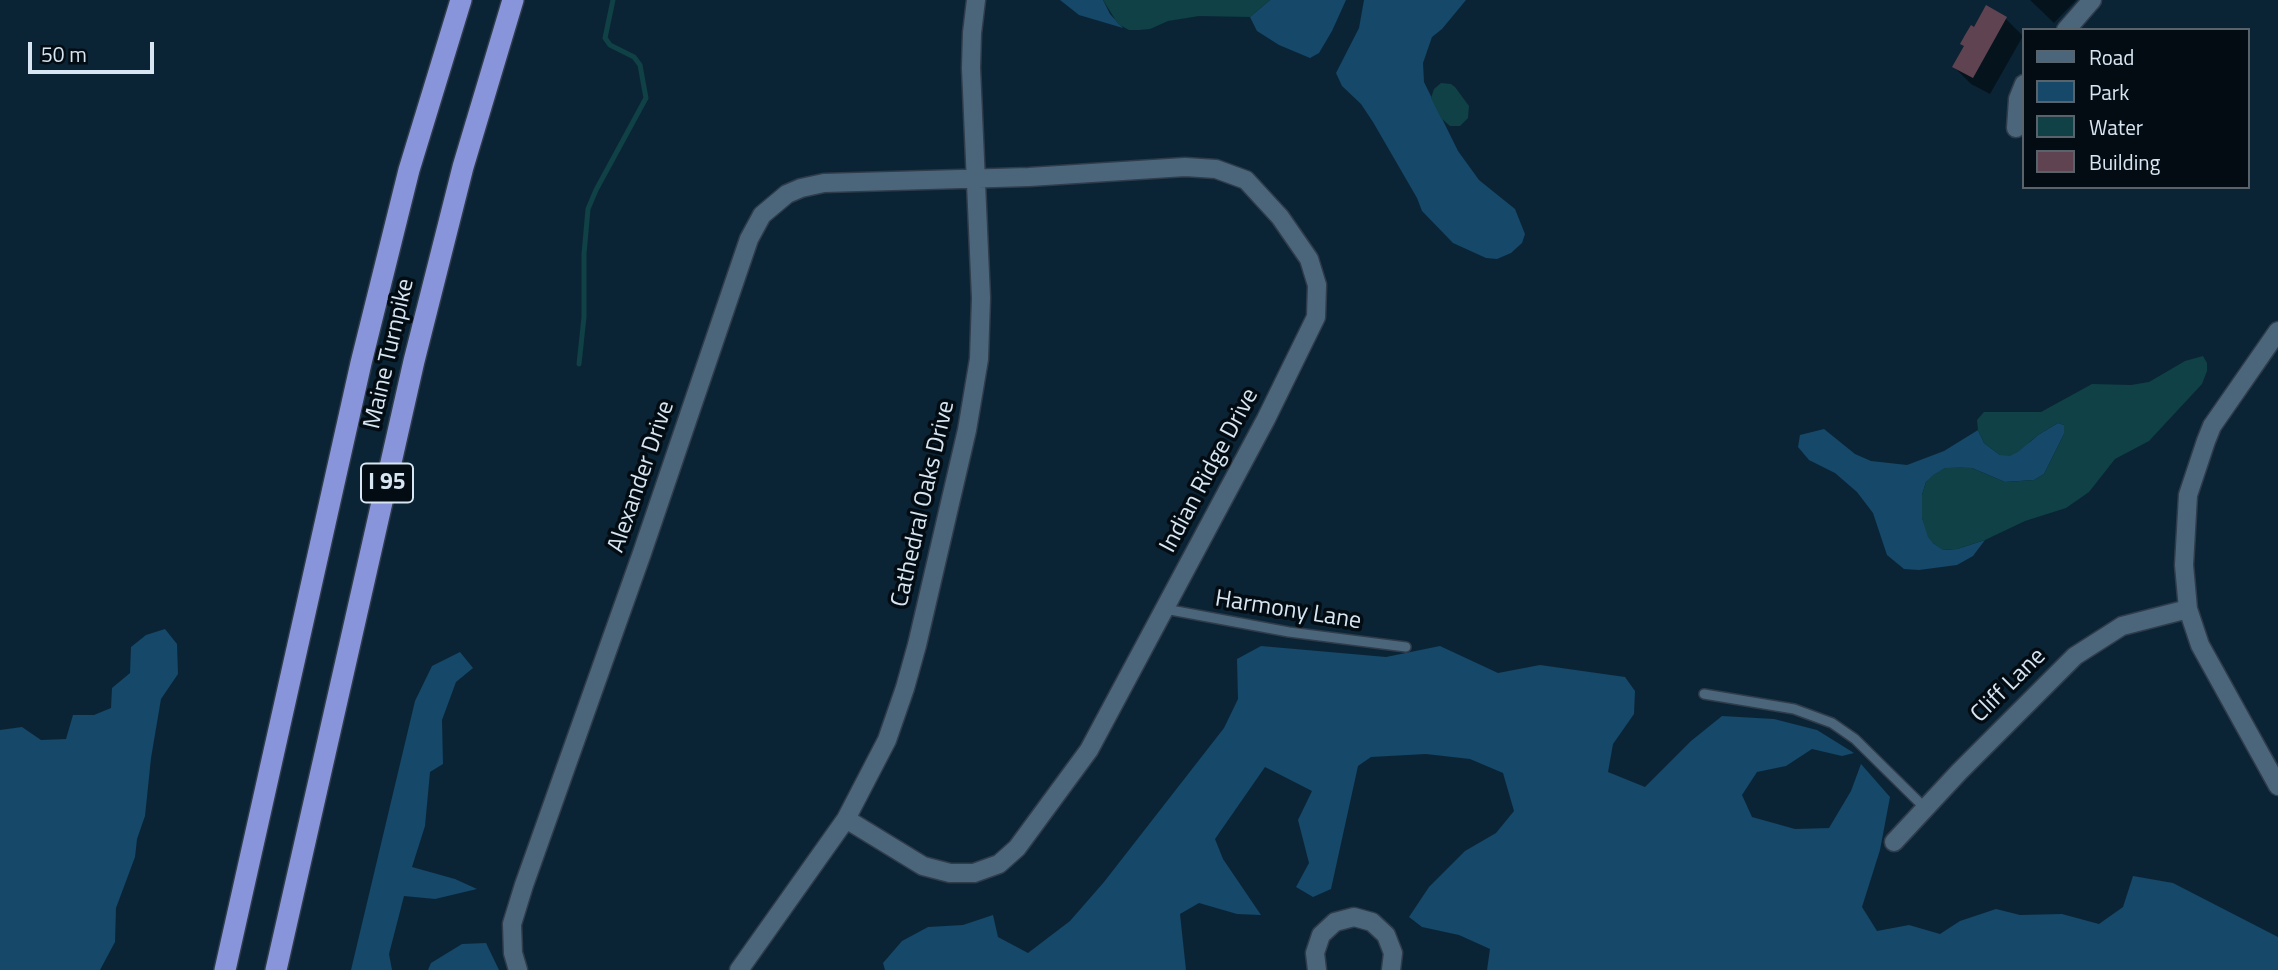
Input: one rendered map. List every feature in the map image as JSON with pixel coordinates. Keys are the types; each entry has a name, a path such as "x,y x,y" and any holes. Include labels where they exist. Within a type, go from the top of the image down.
{"highway":[{"name":"Maine Turnpike","path":"225,970 361,363 409,170 461,0"},
{"name":"Maine Turnpike","path":"276,970 414,361 463,167 513,0"}],"street":[{"name":"Cathedral Oaks Drive","path":"739,970 846,820 887,740 905,688 969,419 977,372 981,298 971,68 976,0"},
{"path":"2068,28 2092,0"},
{"path":"2016,128 2021,109"},
{"name":"Indian Ridge Drive","path":"846,820 936,871 974,873 999,863 1017,848 1089,750 1316,317 1318,296 1315,275 1309,260 1293,233 1254,187 1238,176 1216,169 1185,167 977,179"},
{"name":"Alexander Drive","path":"518,970 513,953 512,925 524,886 757,222 781,198 801,188 815,185 977,179"},
{"path":"2277,334 2213,426 2194,471 2185,520 2184,565 2188,609 2200,645 2278,786"},
{"name":"Cliff Lane","path":"1894,842 2075,656 2122,626 2188,609"},
{"path":"1317,970 1315,953 1321,935 1335,922 1354,917 1372,922 1387,934 1393,953 1391,970"}],"lane":[{"name":"Harmony Lane","path":"1165,609 1289,632 1406,647"},
{"path":"1704,694 1794,709 1832,723 1855,739 1925,808"}],"green space":[{"path":"1060,0 1103,0 1110,14 1123,28 1079,15"},
{"path":"1270,0 1346,0 1319,53 1310,58 1279,45 1257,31 1250,17"},
{"path":"1364,0 1466,0 1432,37 1423,63 1424,82 1458,151 1479,180 1515,209 1525,234 1522,243 1511,253 1497,259 1486,258 1453,243 1422,211 1373,122 1361,104 1342,86 1336,73 1359,28"},
{"path":"2058,423 2064,425 2064,434 2044,474 2034,480 2005,482 1972,468 1945,468 1926,482 1922,495 1922,518 1933,543 1944,550 1957,549 1985,540 1973,556 1957,565 1919,570 1904,569 1887,555 1873,513 1857,492 1835,473 1809,460 1798,447 1800,435 1824,429 1855,454 1871,461 1907,465 1944,451 1978,430 1984,443 2000,455 2030,442"},
{"path":"165,629 177,644 178,674 161,699 145,816 137,839 135,857 116,908 115,942 100,970 0,970 0,730 22,727 41,740 66,739 73,715 94,715 111,708 112,688 130,673 131,647 146,635"},
{"path":"1261,646 1386,657 1440,646 1498,673 1540,665 1625,677 1635,691 1634,714 1613,744 1608,772 1645,787 1691,741 1722,716 1774,719 1817,730 1854,753 1842,756 1812,749 1786,766 1757,772 1742,795 1752,817 1795,829 1829,828 1851,791 1861,764 1890,797 1880,850 1862,907 1877,931 1909,925 1940,934 1960,921 1996,909 2020,915 2062,914 2099,924 2123,907 2133,876 2173,883 2278,937 2278,970 1487,970 1490,949 1459,935 1422,927 1409,917 1429,887 1465,851 1496,833 1514,811 1503,773 1470,759 1426,754 1371,757 1358,766 1331,889 1313,897 1296,887 1309,863 1298,820 1312,791 1265,767 1215,839 1223,859 1261,915 1237,914 1199,903 1180,914 1186,970 885,970 883,963 902,941 928,927 963,925 993,915 998,937 1028,953 1070,921 1104,882 1224,728 1238,699 1237,659"},
{"path":"460,652 473,668 456,682 442,720 443,764 430,772 425,826 412,867 455,879 477,889 435,899 404,896 389,954 392,970 351,970 415,701 432,666"},
{"path":"486,943 499,970 428,970 431,963 462,944"}],"water":[{"path":"1103,0 1270,0 1250,17 1199,16 1168,21 1150,29 1129,30 1118,24"},
{"path":"1441,83 1455,87 1469,106 1468,118 1460,126 1450,126 1441,118 1431,98 1434,89"},
{"path":"2203,356 2207,371 2202,384 2149,441 2115,459 2089,492 2066,508 2025,521 1985,540 1957,549 1943,550 1928,537 1922,518 1922,495 1926,482 1933,475 1945,468 1961,467 1972,468 2005,482 2034,480 2044,474 2064,434 2064,425 2058,423 2018,452 2010,456 2000,455 1984,443 1978,430 1977,420 1984,412 2041,412 2092,384 2131,385 2149,382 2185,361"}],"building":[{"path":"1986,5 2007,17 1973,78 1952,67 1964,46 1960,44 1971,25 1974,27"}],"waterway":[{"path":"579,364 584,317 584,254 588,209 646,98 640,65 634,57 610,45 605,38 613,0"}]}
